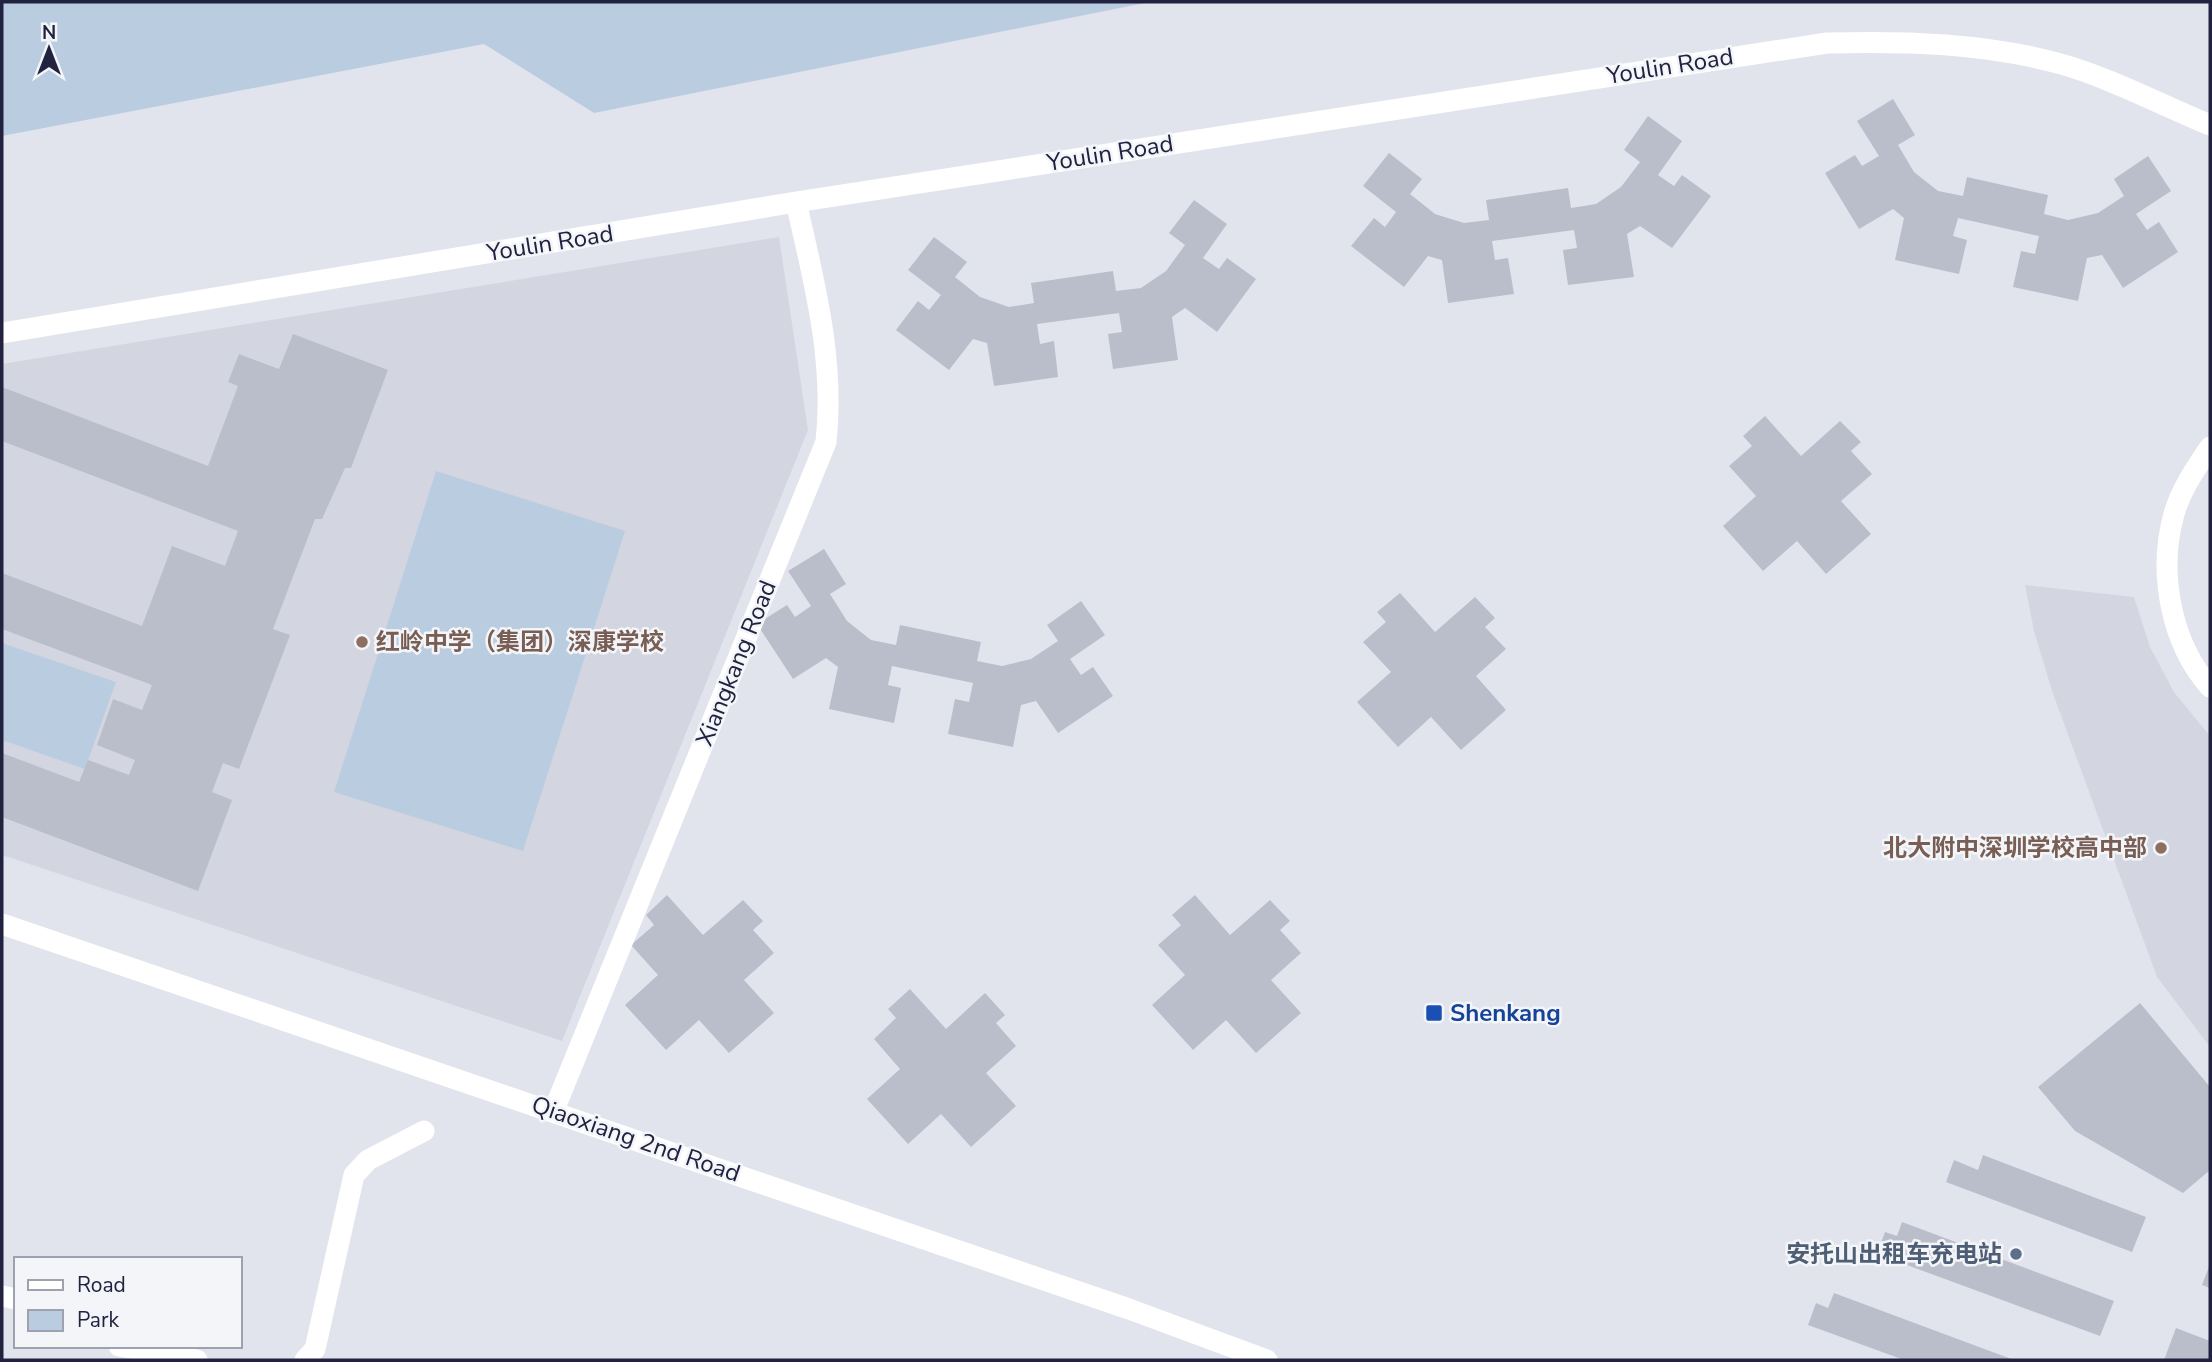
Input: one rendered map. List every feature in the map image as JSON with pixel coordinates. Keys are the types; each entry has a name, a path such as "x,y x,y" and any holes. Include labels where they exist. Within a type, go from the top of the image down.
{"street":[{"name":"Youlin Road","path":"2,333 796,202 1827,43 1918,42 1976,48 2062,64 2210,125"},
{"name":"Xiangkang Road","path":"554,1110 826,442 831,401 826,351 796,202"},
{"path":"2210,447 2188,480 2174,514 2168,555 2169,596 2178,634 2199,675 2210,687"},
{"name":"Qiaoxiang 2nd Road","path":"2,924 554,1110 1129,1309 1267,1360"},
{"path":"305,1360 315,1349 354,1175 368,1160 424,1131"},
{"path":"130,1348 197,1360"}],"shaded area":[{"name":"红岭中学（集团）深康学校","path":"779,237 808,430 562,1041 2,855 2,364"},
{"name":"北大附中深圳学校高中部","path":"2025,585 2134,597 2150,647 2174,692 2210,736 2210,1047 2157,977 2052,691 2034,631"}],"green space":[{"path":"2,2 1150,2 594,113 484,44 2,136"},
{"path":"436,471 625,531 523,851 334,792"},
{"path":"2,643 116,682 85,769 2,740"}],"building":[{"path":"1893,99 1915,135 1898,145 1914,172 1938,191 1963,196 1967,177 2048,195 2044,214 2068,220 2098,213 2124,196 2114,179 2148,156 2171,191 2136,214 2147,230 2159,222 2178,252 2123,288 2102,255 2087,258 2078,301 2013,287 2021,251 2035,254 2039,236 1999,227 1958,218 1953,236 1967,240 1959,274 1895,260 1904,218 1893,209 1859,229 1825,173 1855,155 1862,166 1879,156 1857,121"},
{"path":"1648,116 1682,141 1658,175 1674,186 1682,175 1711,196 1672,248 1640,226 1627,234 1634,277 1568,285 1563,250 1577,248 1574,230 1492,241 1495,260 1508,258 1514,294 1448,303 1442,260 1428,256 1404,287 1351,246 1374,218 1385,227 1396,212 1363,186 1389,153 1422,179 1410,194 1435,214 1464,223 1489,220 1486,200 1568,188 1571,208 1596,204 1621,187 1640,162 1624,150"},
{"path":"1194,200 1227,224 1203,258 1219,269 1227,258 1256,279 1217,332 1185,308 1172,317 1178,360 1113,369 1108,334 1122,332 1119,313 1037,324 1040,344 1054,341 1058,377 994,386 987,343 973,339 949,370 896,330 918,301 929,310 941,295 908,270 934,237 967,262 955,277 980,297 1009,307 1034,303 1031,283 1113,271 1116,291 1141,288 1166,271 1185,245 1169,233"},
{"path":"293,334 388,370 351,468 345,468 322,519 315,519 273,629 290,635 239,769 223,763 212,792 232,800 198,891 2,817 2,753 79,782 88,760 129,775 135,760 97,745 113,699 142,710 152,685 2,629 2,573 142,626 172,546 225,566 238,531 2,441 2,387 208,466 238,386 228,382 239,354 279,369"},
{"path":"1765,416 1801,456 1840,421 1861,442 1851,451 1872,474 1841,501 1871,534 1826,574 1797,541 1763,571 1723,526 1756,496 1729,466 1752,446 1743,436"},
{"path":"824,549 846,584 830,594 847,621 871,640 896,645 900,625 981,642 977,661 1002,666 1031,659 1058,641 1047,625 1081,601 1105,635 1070,659 1081,675 1093,667 1113,696 1058,733 1036,701 1021,705 1013,747 948,734 955,699 969,702 973,683 892,666 888,685 901,688 894,723 829,709 838,667 826,658 793,679 757,624 787,605 795,617 811,606 788,571"},
{"path":"1400,593 1435,632 1475,597 1495,618 1485,627 1506,649 1476,676 1506,710 1461,750 1431,717 1398,747 1357,702 1391,672 1363,642 1386,622 1377,612"},
{"path":"667,895 703,935 743,900 763,921 753,930 774,953 744,980 774,1013 729,1053 699,1020 666,1050 625,1005 658,975 631,945 654,925 646,915"},
{"path":"1195,895 1230,935 1270,900 1290,921 1280,930 1301,953 1271,980 1301,1013 1256,1053 1226,1020 1193,1050 1152,1005 1185,975 1158,945 1181,925 1172,915"},
{"path":"910,989 946,1029 985,993 1005,1015 996,1023 1016,1046 986,1073 1016,1106 971,1147 941,1114 908,1144 867,1099 900,1069 874,1039 896,1018 888,1009"},
{"path":"2140,1003 2210,1087 2210,1170 2183,1193 2075,1131 2038,1087"},
{"path":"1983,1155 2146,1217 2132,1252 1946,1182 1954,1160 1978,1170"},
{"path":"1902,1222 2114,1301 2100,1336 1877,1254 1885,1232 1897,1236"},
{"path":"2210,1264 2210,1288 2202,1285"},
{"path":"1834,1293 2014,1360 1904,1360 1808,1325 1816,1303 1828,1308"},
{"path":"2176,1328 2210,1341 2210,1360 2164,1360"}],"place":[{"name":"红岭中学（集团）深康学校","path":"362,642"},
{"name":"北大附中深圳学校高中部","path":"2161,848"},
{"name":"Shenkang","path":"1434,1013"},
{"name":"安托山出租车充电站","path":"2016,1254"}]}
